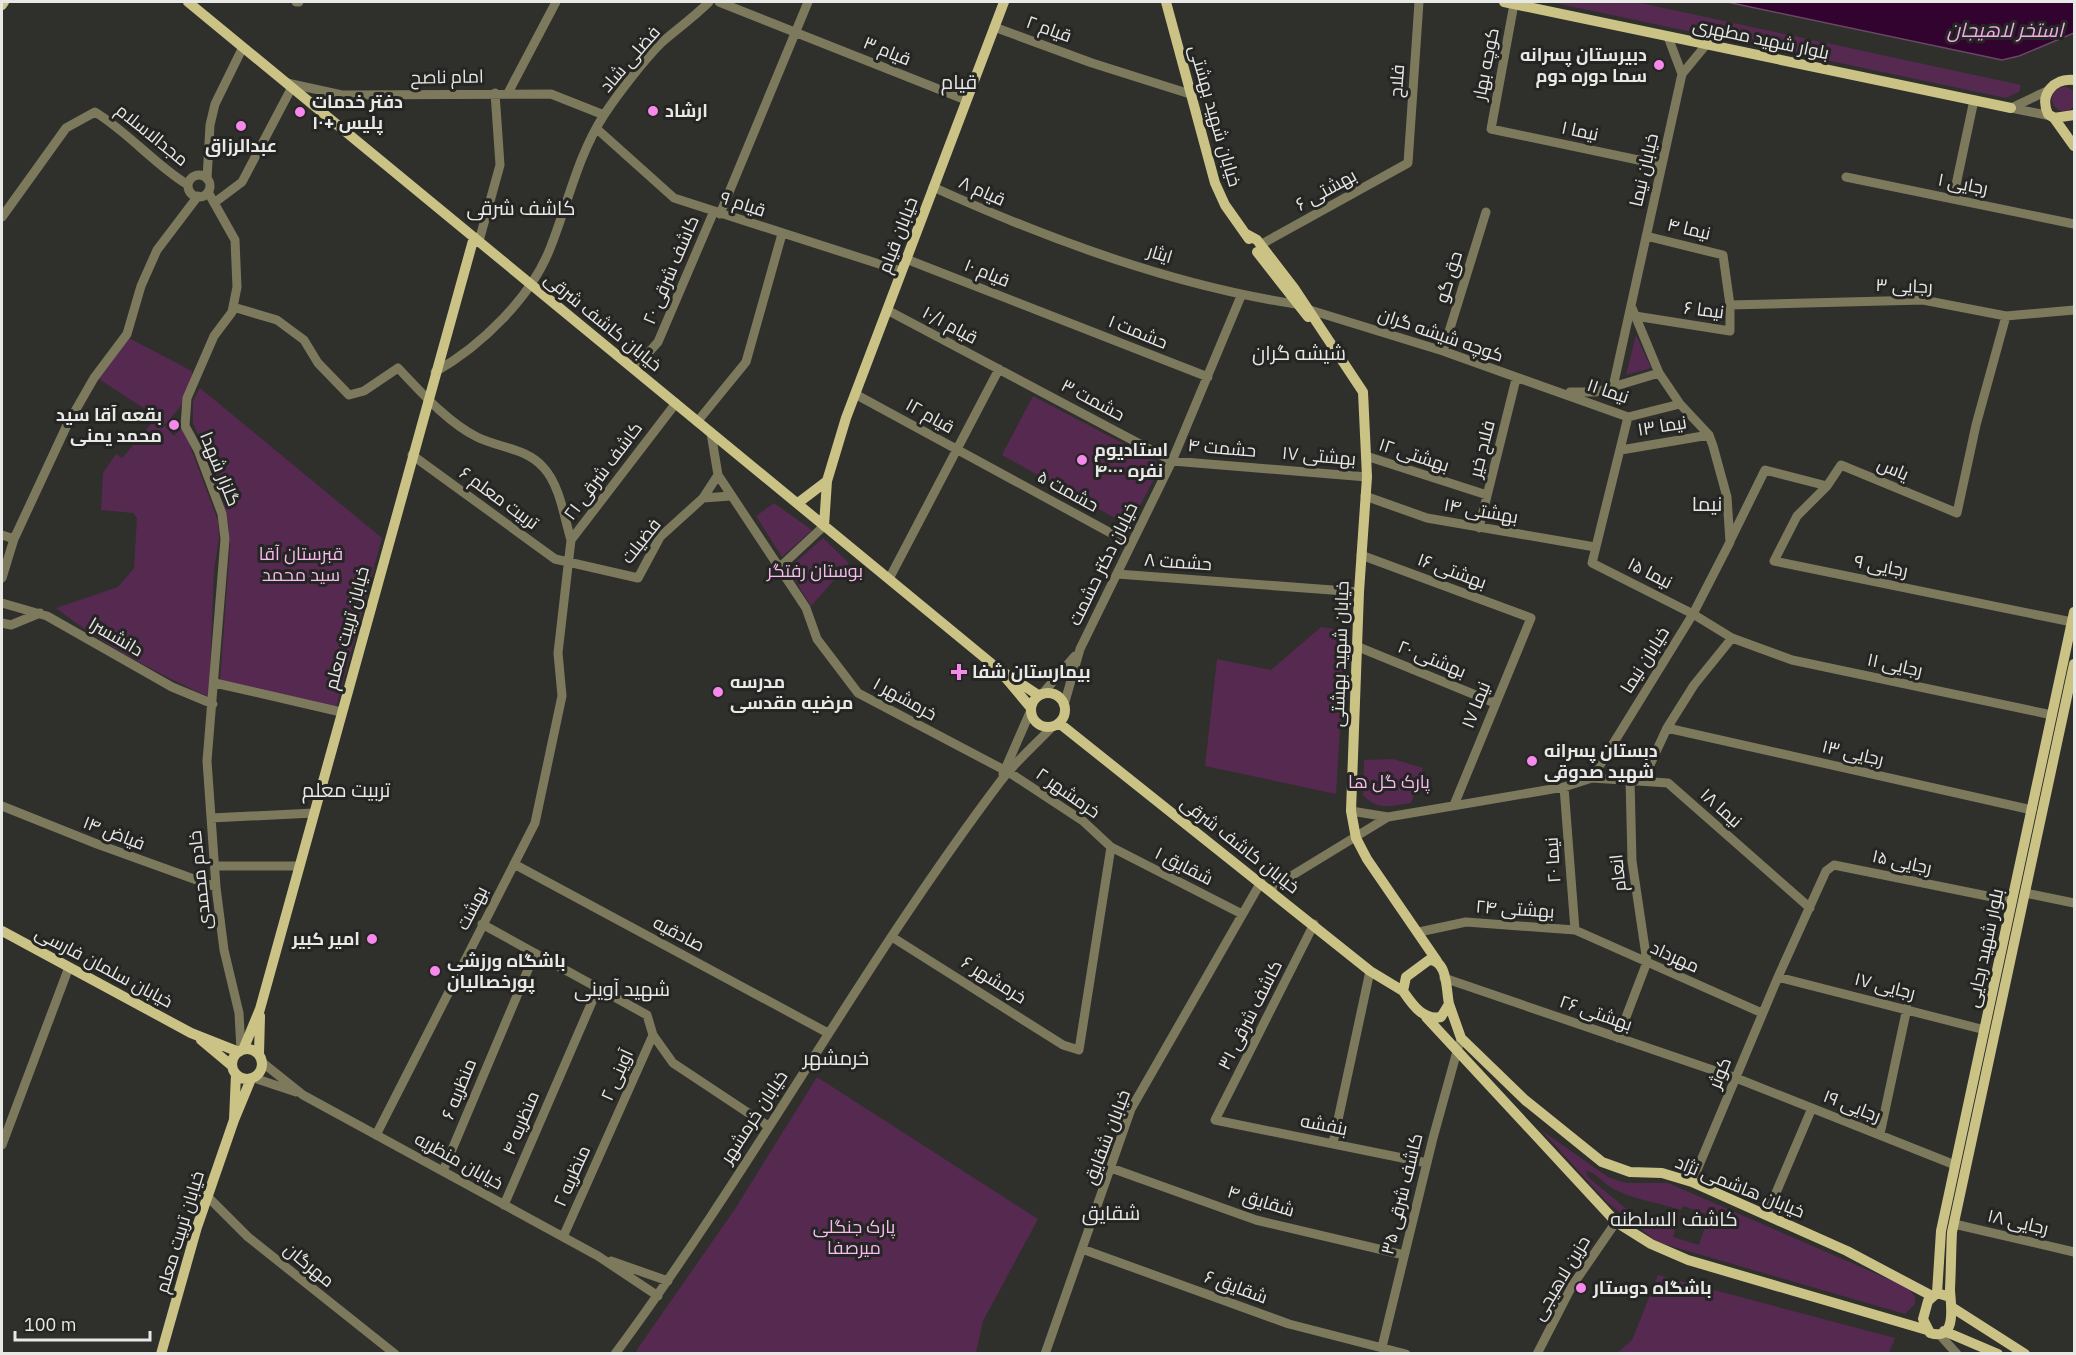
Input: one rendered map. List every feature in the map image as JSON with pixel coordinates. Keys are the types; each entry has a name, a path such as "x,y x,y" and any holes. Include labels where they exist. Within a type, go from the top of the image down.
{"main road":[{"name":"خیابان کاشف شرقی","path":"188,2 997,668"},
{"name":"خیابان قیام","path":"824,526 827,481 855,394 1004,2"},
{"name":"خیابان شهید بهشتی","path":"1166,2 1215,183 1225,205 1296,304 1324,336 1363,392 1366,477 1356,646 1351,812 1356,838 1367,859 1437,961"},
{"name":"بلوار شهید مطهری","path":"1509,3 2011,108"},
{"path":"2074,72 2053,86 2045,108 2074,146"},
{"path":"2053,86 2074,80"},
{"path":"2052,117 2074,115"},
{"name":"خیابان شهید بهشتی","path":"1246,234 1260,245 1310,310 1324,336"},
{"name":"خیابان تربیت معلم","path":"260,1009 427,399 469,256 480,242"},
{"path":"798,503 827,481"},
{"name":"بلوار شهید رجایی","path":"1935,1295 1941,1231 2074,619"},
{"name":"بلوار شهید رجایی","path":"1950,1297 1954,1224 2074,664"},
{"path":"997,668 1041,694 1058,696 1065,711 1056,724 1038,724 1031,709 997,668"},
{"path":"1031,709 1041,694"},
{"name":"خیابان کاشف شرقی","path":"1056,724 1265,885 1370,971 1402,991"},
{"name":"خیابان سلمان فارسی","path":"2,931 191,1033"},
{"path":"1426,1017 1441,1017 1449,1004 1442,967 1437,961 1429,960 1406,977 1402,991 1426,1017 1457,1050 1616,1222 1651,1244 1688,1260 1927,1330 1942,1332 1998,1353"},
{"name":"خیابان هاشمی نژاد","path":"1449,1004 1461,1038 1525,1101 1602,1162 1630,1172 1662,1173 1692,1182 1847,1251 1935,1295"},
{"path":"234,1120 234,1057 241,1051 260,1009"},
{"path":"234,1120 252,1079 261,1072 260,1009"},
{"path":"191,1033 241,1051 251,1049 261,1058"},
{"path":"191,1033 244,1079 252,1079"},
{"name":"خیابان تربیت معلم","path":"161,1353 207,1196 234,1120"},
{"path":"1939,1263 1946,1268 1951,1261"},
{"path":"1927,1330 1924,1325 1924,1310 1935,1295 1950,1297 1953,1308 1952,1318 1942,1332"},
{"path":"1953,1308 2025,1353"}],"street":[{"path":"508,93 556,2"},
{"name":"فضلی شاد","path":"435,372 463,356 502,318 530,283 551,248 566,198 604,115 660,44 709,2"},
{"name":"قیام ۳","path":"718,2 966,100"},
{"name":"کاشف شرقی ۲۰","path":"634,369 658,342 808,2"},
{"name":"فلاح","path":"1408,163 1419,2"},
{"name":"کوچه بهار","path":"1491,129 1509,3"},
{"name":"قیام ۲","path":"994,27 1092,63 1190,94"},
{"path":"1668,37 1682,74"},
{"name":"خیابان نیما","path":"1613,387 1633,312 1646,236 1682,74 1706,45"},
{"path":"2,578 14,539 67,425 94,378 127,334 141,286 157,250 210,185 207,179 210,125 214,104 243,47"},
{"path":"214,203 242,182 290,85"},
{"name":"امام ناصح","path":"290,85 342,95 552,94 604,115"},
{"path":"2011,108 2053,86"},
{"path":"480,242 500,165 495,93"},
{"path":"1953,199 1974,100"},
{"path":"2011,108 2052,117"},
{"name":"مجدالاسلام","path":"2,217 66,128 94,112 133,139 170,174 188,184"},
{"name":"قیام ۹","path":"597,129 674,198 901,271"},
{"name":"نیما ۱","path":"1491,129 1662,165"},
{"name":"بهشتی ۶","path":"1260,245 1408,163"},
{"path":"203,194 192,194 188,184 191,178 197,175 207,179"},
{"name":"رجایی ۱","path":"1846,177 2074,224"},
{"name":"قیام ۸","path":"933,187 1017,226"},
{"name":"گلزار شهدا","path":"203,194 214,203 235,240 237,287 233,307 214,336 187,398 185,426 198,450 222,514 225,539 213,704"},
{"name":"حق گو","path":"1443,351 1486,212"},
{"name":"ایثار","path":"1017,226 1241,296 1296,304"},
{"path":"698,422 746,362 782,234"},
{"name":"نیما ۴","path":"1646,236 1723,255"},
{"name":"نیما ۶","path":"1633,312 1730,331 1730,305 1723,255"},
{"name":"قیام ۱۰","path":"906,259 1056,318"},
{"name":"خیابان دکتر حشمت","path":"1080,649 1172,460 1241,296"},
{"name":"رجایی ۳","path":"1730,305 1923,300 2006,316 2074,310"},
{"path":"233,307 277,320 304,340 318,363 349,395 364,392 398,368 427,399 476,437 526,454 543,467 552,480 571,540"},
{"name":"قیام ۱۰/۱","path":"887,310 999,369"},
{"name":"کوچه شیشه گران","path":"1310,310 1443,351 1516,379 1562,392"},
{"path":"1633,312 1659,373 1680,404 1709,435 1727,497 1730,542"},
{"name":"یاس","path":"1827,486 1841,465 1957,513 1976,425 2006,316"},
{"name":"حشمت ۱","path":"1056,318 1208,377"},
{"path":"889,579 955,448 999,369"},
{"name":"حشمت ۳","path":"999,369 1172,460"},
{"path":"1562,392 1596,392 1659,373"},
{"name":"فلاح خیر","path":"1479,528 1516,379"},
{"name":"نیما ۱۱","path":"1562,392 1628,417 1680,404"},
{"name":"قیام ۱۲","path":"855,394 989,466"},
{"name":"کاشف شرقی ۲۱","path":"562,684 558,653 571,540 676,403"},
{"path":"1595,547 1628,417"},
{"path":"711,433 718,475 780,567 824,526"},
{"name":"نیما ۱۳","path":"1621,450 1709,435"},
{"name":"تربیت معلم ۶","path":"412,455 555,559 569,564"},
{"name":"بهشتی ۱۲","path":"1366,456 1487,495"},
{"name":"حشمت ۴","path":"1172,460 1269,469"},
{"name":"حشمت ۵","path":"989,466 1131,544"},
{"name":"بهشتی ۱۷","path":"1269,469 1366,477"},
{"name":"خیابان نیما","path":"1592,778 1693,614 1765,470 1827,486"},
{"name":"فضیلت","path":"569,564 638,578 660,537 703,498 718,475"},
{"name":"رجایی ۹","path":"1827,486 1797,516 1774,561 2074,619"},
{"name":"بهشتی ۱۴","path":"1365,495 1427,518 1595,547"},
{"path":"703,498 731,496"},
{"path":"2,535 14,539"},
{"name":"نیما ۱۵","path":"1595,547 1592,563 1693,614 1732,638"},
{"name":"بهشتی ۱۶","path":"1362,555 1531,618"},
{"name":"خرمشهر ۱","path":"780,567 806,608 818,639 858,693 1005,774"},
{"name":"حشمت ۸","path":"1117,574 1359,591"},
{"name":"دانشسرا","path":"2,603 40,613 172,687 213,704"},
{"path":"2,623 11,625 40,613"},
{"name":"نیما ۱۷","path":"1454,805 1531,618"},
{"path":"1643,780 1666,728 1694,685 1732,638"},
{"name":"رجایی ۱۱","path":"1732,638 1792,660 2052,715"},
{"name":"بهشتی ۲۰","path":"1356,646 1495,703"},
{"path":"1041,694 1080,649"},
{"path":"1064,705 1080,649"},
{"path":"215,683 341,712"},
{"name":"بهشت","path":"376,1135 514,864 537,814 560,711 562,684"},
{"name":"خادم محمدی","path":"213,704 207,761 216,887 224,950 239,1013 241,1051"},
{"path":"1005,774 1031,709"},
{"path":"1005,774 1056,724"},
{"name":"رجایی ۱۳","path":"1666,728 2032,810"},
{"name":"خرمشهر ۲","path":"1005,774 1083,822 1111,847"},
{"name":"خیابان خرمشهر","path":"615,1353 658,1296 828,1033 1005,774"},
{"path":"1351,812 1388,817 1564,786 1592,778"},
{"name":"نیما ۱۸","path":"1592,778 1668,783 1810,908"},
{"name":"انعام","path":"1630,780 1632,861 1647,962"},
{"name":"نیما ۲۰","path":"1564,786 1575,930"},
{"name":"فیاض ۱۴","path":"2,807 216,887"},
{"path":"211,818 314,813"},
{"path":"1265,885 1356,838 1388,817"},
{"name":"شقایق ۱","path":"1111,847 1242,914"},
{"name":"خرمشهر ۶","path":"892,937 1064,1045 1078,1050 1111,847"},
{"name":"صادقیه","path":"514,864 828,1033"},
{"name":"رجایی ۱۵","path":"1810,908 1826,871 1834,865 2012,901"},
{"path":"215,866 299,866"},
{"name":"خیابان شقایق","path":"1045,1353 1131,1109 1242,914 1265,885"},
{"path":"2025,893 2074,903"},
{"name":"کوثر","path":"1692,1182 1762,1013 1810,908"},
{"name":"بهشتی ۲۴","path":"1419,932 1466,922 1575,930"},
{"path":"482,924 647,1015 653,1035 673,1063 768,1126"},
{"name":"کاشف شرقی ۳۱","path":"1215,1120 1314,924"},
{"name":"مهرداد","path":"1575,930 1762,1013"},
{"name":"منظریه ۶","path":"443,1171 535,953"},
{"path":"1618,1038 1647,962"},
{"path":"2,1145 69,967"},
{"path":"1333,1143 1370,971"},
{"name":"رجایی ۱۷","path":"1778,977 1907,1008 1985,1030"},
{"name":"بهشتی ۲۶","path":"1444,978 1736,1078"},
{"name":"منظریه ۴","path":"504,1205 598,988"},
{"path":"1880,1134 1907,1008"},
{"name":"آوینی ۲","path":"612,1129 653,1035"},
{"name":"کاشف شرقی ۳۵","path":"1382,1347 1427,1163 1461,1038"},
{"path":"261,1058 303,1095"},
{"name":"رجایی ۱۹","path":"1736,1078 1955,1165"},
{"path":"252,1079 303,1095"},
{"name":"خیابان منظریه","path":"303,1095 598,1257"},
{"path":"1767,1214 1812,1108"},
{"name":"بنفشه","path":"1215,1120 1427,1163"},
{"name":"منظریه ۲","path":"563,1237 612,1129"},
{"name":"شقایق ۴","path":"1111,1168 1256,1220 1404,1255"},
{"name":"مهرگان","path":"207,1196 248,1237 395,1353"},
{"name":"حزین لاهیجی","path":"1537,1353 1572,1286 1616,1222"},
{"name":"رجایی ۱۸","path":"1954,1224 2074,1252"},
{"name":"شقایق ۶","path":"1082,1249 1289,1324 1406,1353"},
{"path":"598,1257 668,1281"},
{"path":"598,1257 658,1296"},
{"path":"1942,1332 1957,1353"}],"green space":[{"path":"1550,2 1636,2 2021,85 2019,92 2006,98"},
{"path":"2064,87 2073,90 2076,99 2073,108 2064,111 2055,108 2052,99 2055,90"},
{"path":"1636,335 1651,368 1626,375"},
{"name":"قبرستان آقا سید محمد","path":"129,338 192,371 188,394 164,425 174,436 183,427 218,521 219,538 214,570 209,697 130,657 92,634 56,608 118,587 134,568 137,518 133,513 101,510 103,473 116,454 122,458 157,417 99,379"},
{"name":"قبرستان آقا سید محمد","path":"200,388 382,538 336,708 220,681 230,545 228,522 217,479 193,423 193,401"},
{"name":"استادیوم ۴۰۰۰ نفره","path":"1033,396 1162,464 1129,526 1002,455"},
{"name":"بوستان رفتگر","path":"774,503 812,530 782,557 756,516"},
{"name":"بوستان رفتگر","path":"823,538 849,563 811,606 788,569"},
{"path":"1321,627 1346,631 1336,794 1205,766 1217,659 1271,670"},
{"name":"پارک گل ها","path":"1393,759 1423,768 1411,803 1379,805 1363,795 1364,760"},
{"name":"پارک جنگلی میرصفا","path":"817,1077 1038,1219 983,1321 976,1353 641,1354 636,1351 735,1209"},
{"path":"1541,1130 1608,1177 1626,1183 1668,1183 1909,1288 1915,1297 1915,1304 1905,1314 1657,1242 1607,1202","holes":["1586,1171 1624,1194 1681,1210 1683,1206 1709,1215 1699,1245 1673,1237 1675,1230 1635,1216 1588,1177"]},
{"path":"1658,1275 1895,1338 1889,1353 1617,1353 1632,1340"}],"water":[{"name":"استخر لاهیجان","path":"1727,2 2074,2 2074,33 2019,56 2002,60"}],"place":[{"name":"دبیرستان پسرانه سما دوره دوم","path":"1659,65"},
{"name":"ارشاد","path":"653,111"},
{"name":"دفتر خدمات پلیس +۱۰","path":"300,112"},
{"name":"عبدالرزاق","path":"241,126"},
{"name":"بقعه آقا سید محمد یمنی","path":"174,425"},
{"name":"استادیوم ۴۰۰۰ نفره","path":"1082,460"},
{"name":"بیمارستان شفا","path":"959,672"},
{"name":"مدرسه مرضیه مقدسی","path":"718,692"},
{"name":"دبستان پسرانه شهید صدوقی","path":"1532,761"},
{"name":"امیر کبیر","path":"372,939"},
{"name":"باشگاه ورزشی پورخصالیان","path":"435,971"},
{"name":"باشگاه دوستار","path":"1581,1288"}],"district":[{"name":"قیام","path":"959,82"},
{"name":"کاشف شرقی","path":"521,208"},
{"name":"شیشه گران","path":"1299,353"},
{"name":"نیما","path":"1707,504"},
{"name":"تربیت معلم","path":"346,790"},
{"name":"شهید آوینی","path":"622,989"},
{"name":"خرمشهر","path":"836,1058"},
{"name":"شقایق","path":"1111,1213"},
{"name":"کاشف السلطنه","path":"1674,1219"}]}
